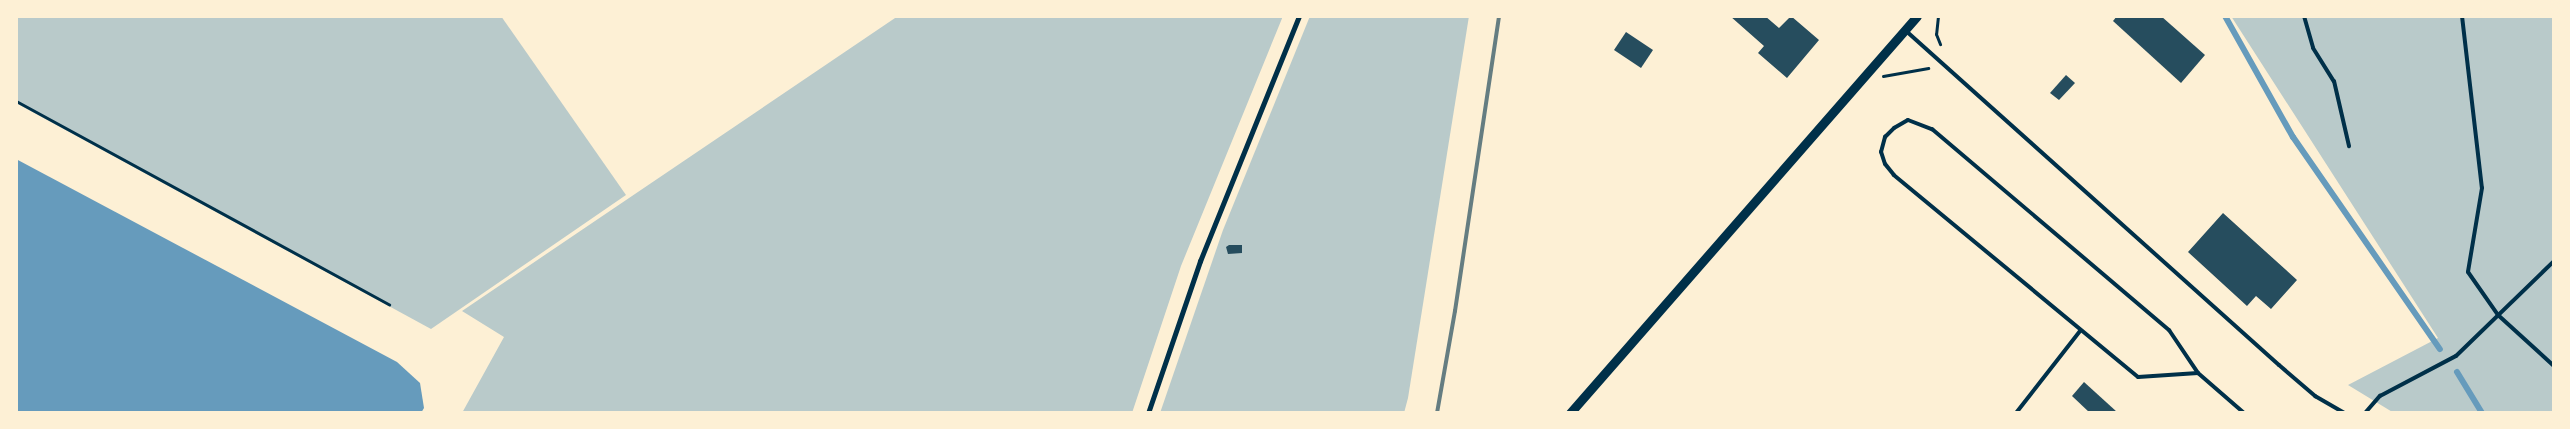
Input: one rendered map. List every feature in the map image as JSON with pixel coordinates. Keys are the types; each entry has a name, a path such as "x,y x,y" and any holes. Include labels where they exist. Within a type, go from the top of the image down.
{"street":[{"path":"1148,413 1200,261 1299,16"},
{"path":"1570,413 1917,16"}],"lane":[{"path":"2304,16 2313,48 2334,81 2349,146"},
{"path":"2462,16 2482,188 2468,272 2498,314 2554,366"},
{"path":"1905,30 2278,364 2315,396 2345,413"},
{"path":"2198,373 2138,377 1894,176 1885,164 1882,152 1885,138 1894,128 1908,120 1932,129 2169,330 2198,373 2244,413"},
{"path":"2365,413 2380,396 2456,356 2554,262"},
{"path":"2016,413 2080,331"}],"path":[{"path":"1938,16 1936,34 1944,48"},
{"path":"16,101 389,304"}],"shaded area":[{"path":"16,16 501,16 626,195 431,329 16,103"},
{"path":"898,16 1283,16 1181,266 1132,413 462,413 504,337 462,311"},
{"path":"1310,16 1469,16 1408,398 1404,413 1160,413 1223,230"},
{"path":"2231,16 2554,16 2554,413 2394,413 2348,385 2438,338"}],"water":[{"path":"16,159 397,362 420,383 424,408 421,413 16,413"}],"building":[{"path":"1730,16 1765,16 1779,28 1791,16 1819,40 1787,78 1758,53 1764,46"},
{"path":"2117,16 2161,16 2205,55 2181,83 2113,21"},
{"path":"1626,32 1653,50 1641,68 1614,50"},
{"path":"2066,75 2075,83 2059,100 2050,93"},
{"path":"2223,213 2297,280 2271,309 2256,296 2247,306 2188,252"},
{"path":"1229,245 1242,245 1242,253 1228,254 1226,247"},
{"path":"2084,382 2117,412 2090,413 2072,396"}],"waterway":[{"path":"2225,16 2293,137 2440,349"},
{"path":"2457,372 2482,413"}],"railway":[{"path":"1437,413 1455,311 1499,16"}]}
